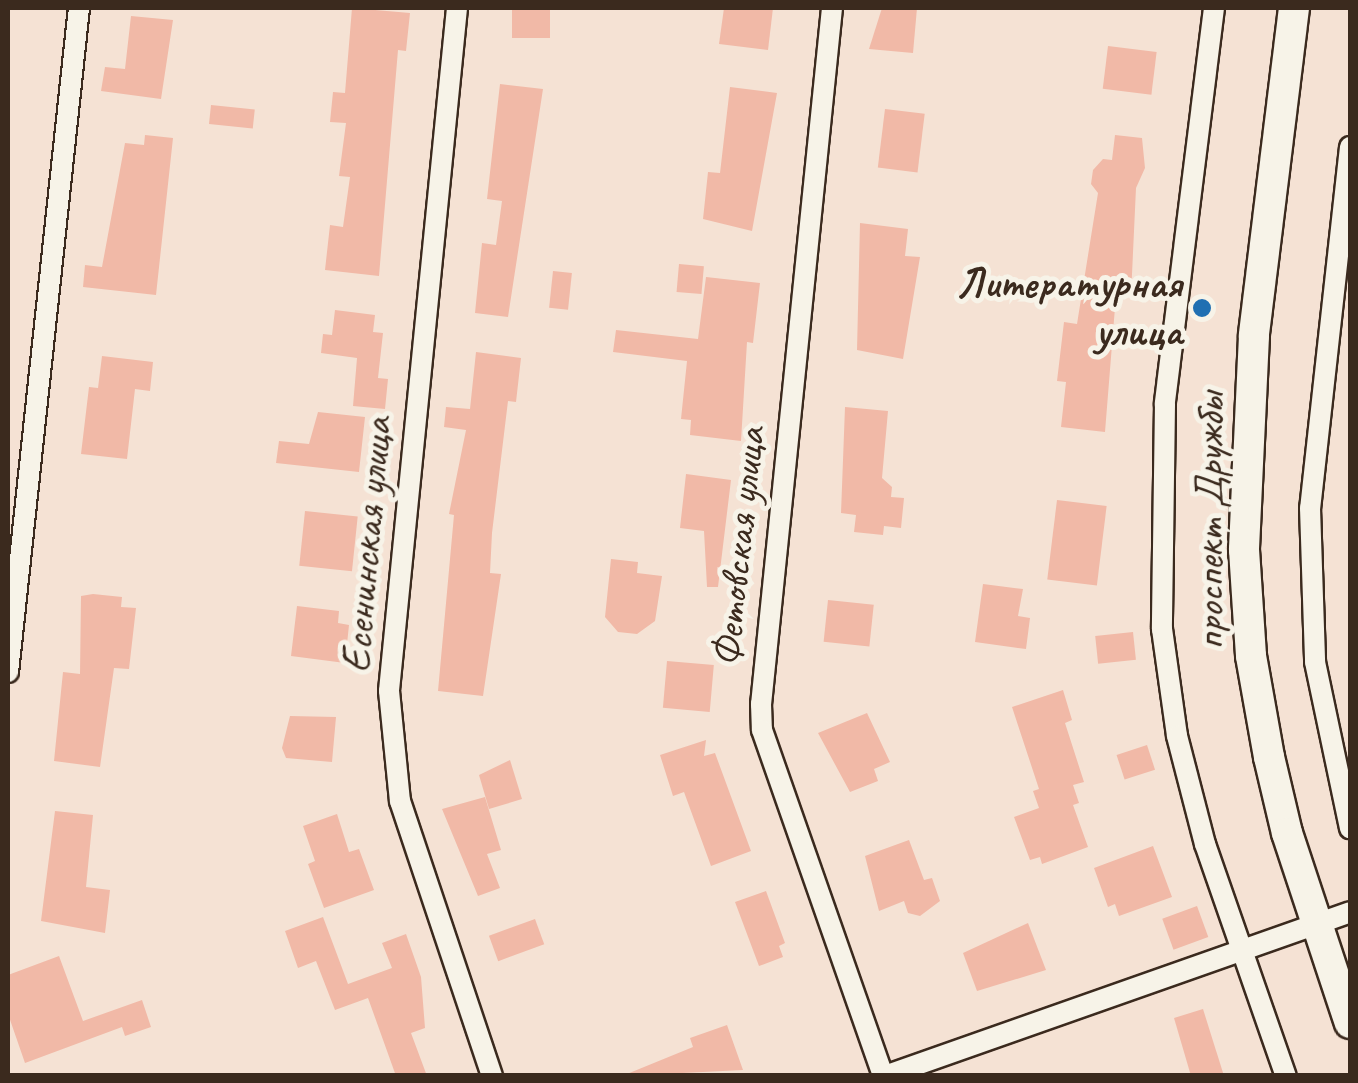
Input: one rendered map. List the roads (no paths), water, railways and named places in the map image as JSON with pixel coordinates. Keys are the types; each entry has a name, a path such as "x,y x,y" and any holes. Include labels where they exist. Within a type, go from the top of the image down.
{"main road":[{"name":"проспект Дружбы","path":"1294,8 1254,336 1244,550 1251,656 1269,758 1316,927 1350,1023"}],"street":[{"path":"8,672 79,8"},
{"name":"Есенинская улица","path":"456,8 390,691 400,800 492,1076"},
{"name":"Фетовская улица","path":"832,8 761,704 762,730 884,1076"},
{"path":"1214,8 1165,404 1162,629 1178,736 1240,951 1286,1076"},
{"path":"1350,147 1310,508 1315,662 1350,828"},
{"path":"884,1076 1350,912"}],"place":[{"name":"Литературная улица","path":"1202,308"}]}
